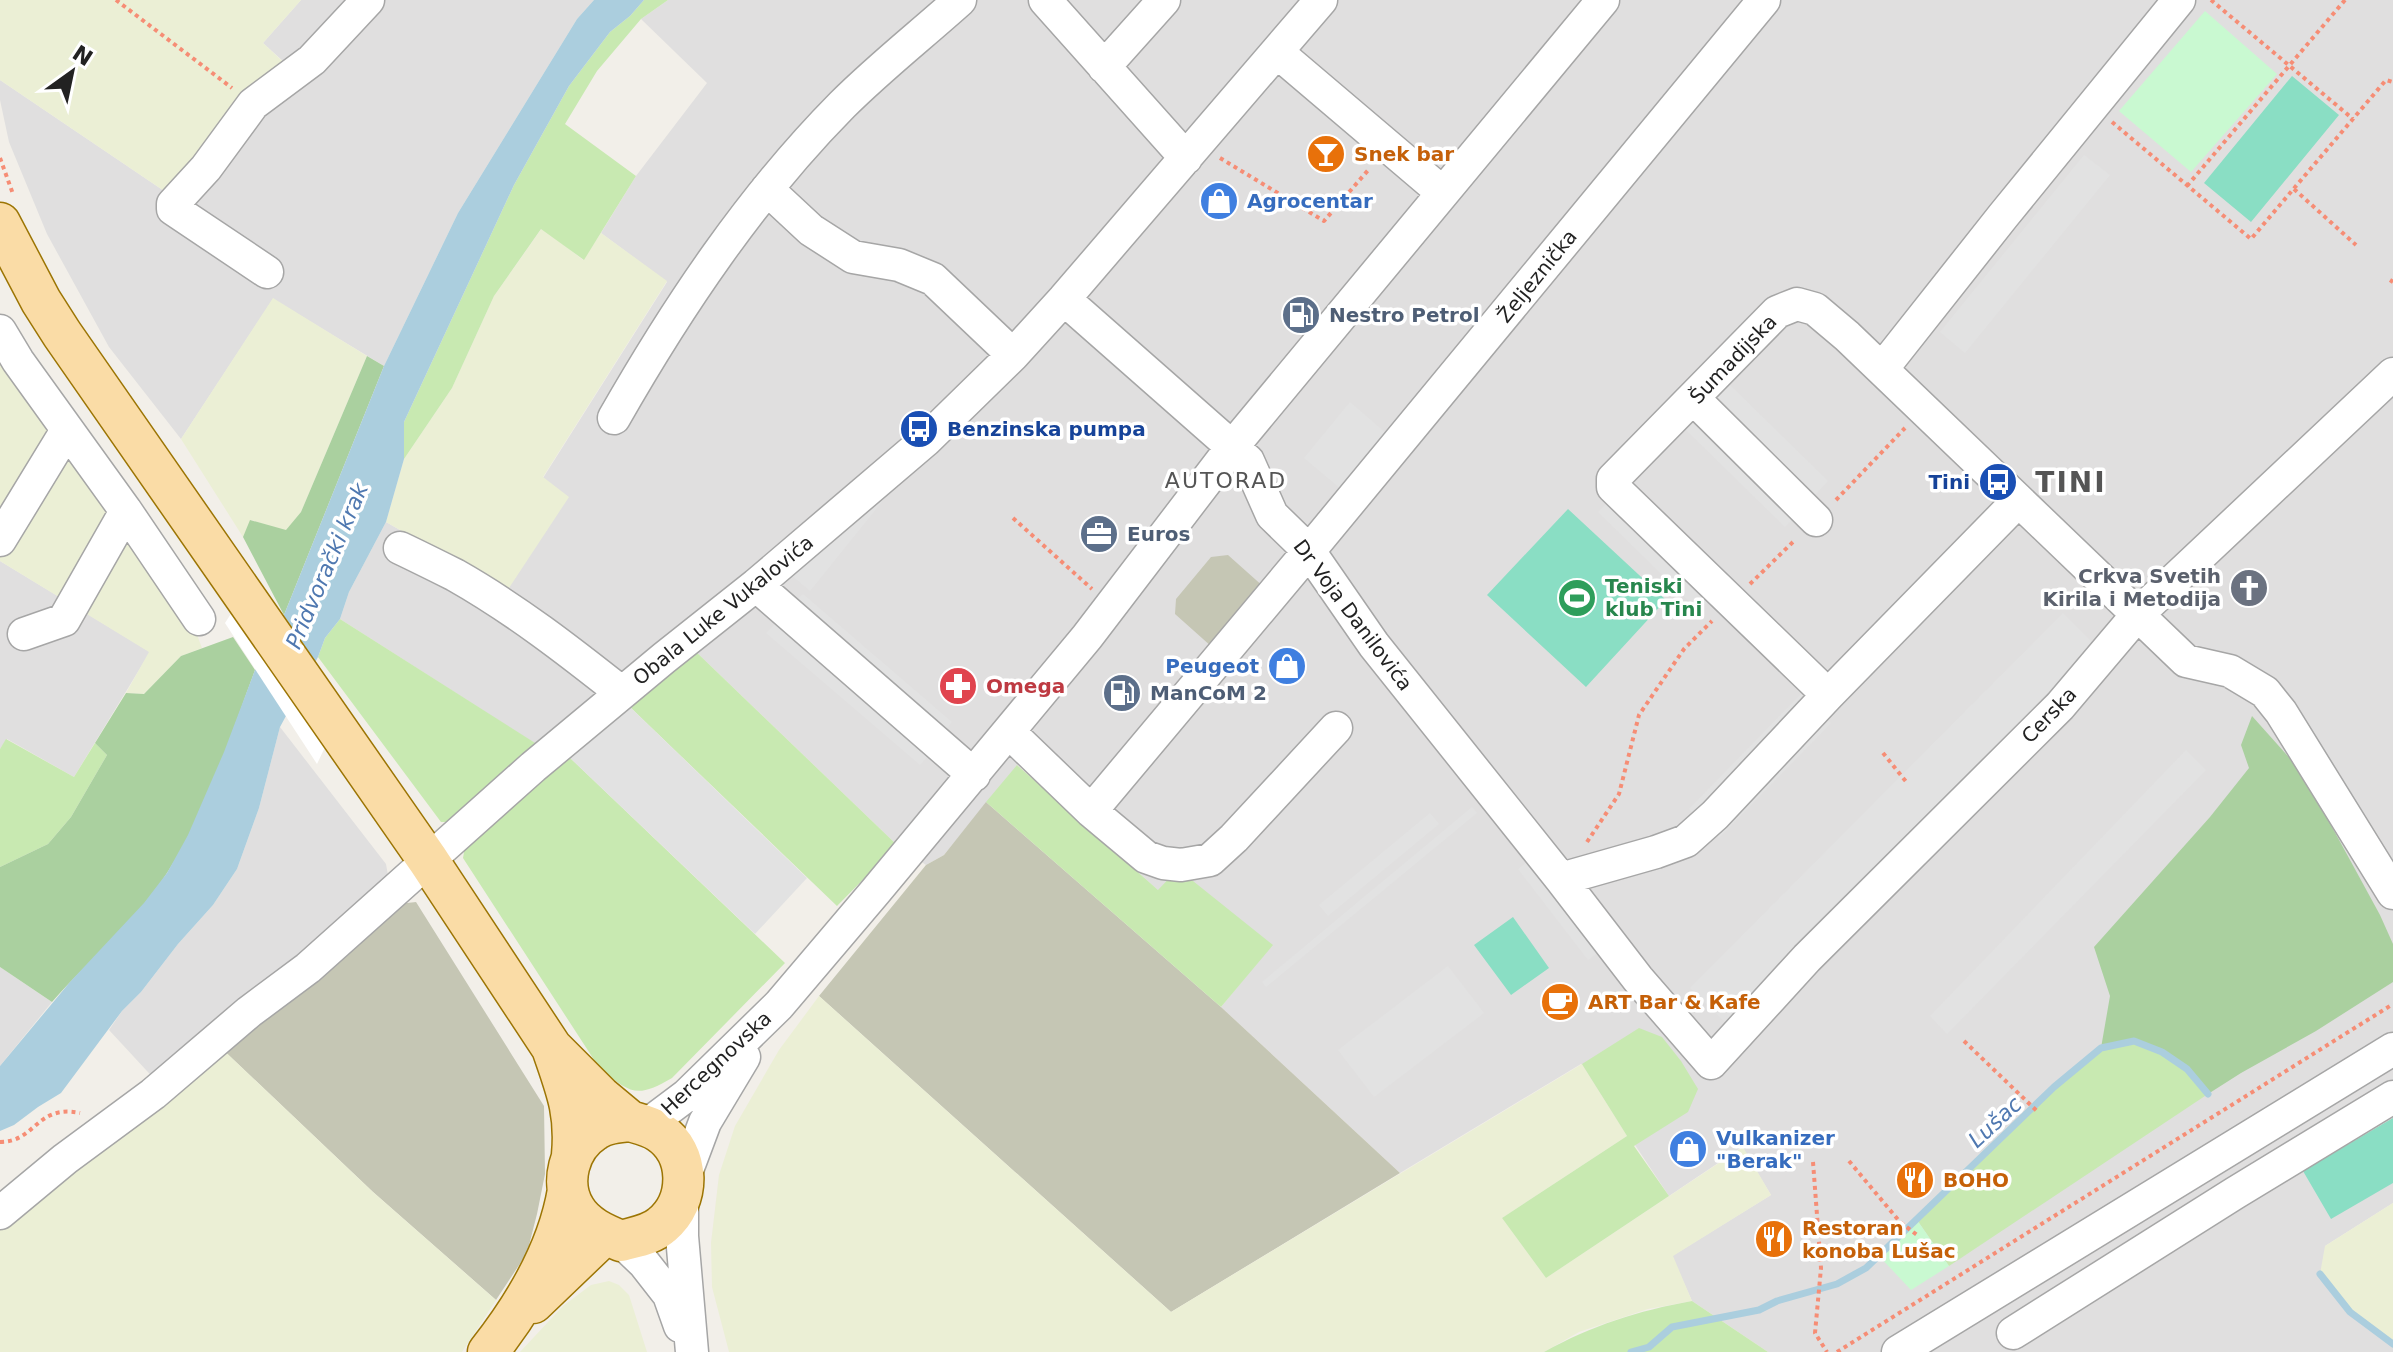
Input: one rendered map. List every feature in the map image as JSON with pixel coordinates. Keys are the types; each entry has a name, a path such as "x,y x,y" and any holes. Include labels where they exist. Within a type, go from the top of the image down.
{"main road":[{"path":"0,223 62,334 428,860 552,1048 600,1096 638,1123 662,1133 674,1146 681,1161 683,1186 675,1212 661,1226 644,1235 613,1237 588,1224 575,1209 570,1173 582,1140 596,1129 612,1122 638,1123"},
{"path":"499,1338 551,1248 563,1219 574,1127 552,1048"},
{"path":"499,1338 613,1237"}],"street":[{"path":"267,272 173,209 176,199 206,168 253,104 312,60 368,0"},
{"path":"614,418 685,300 767,189 843,104 960,0"},
{"path":"1045,0 1104,67 1192,151"},
{"path":"1104,67 1164,0"},
{"name":"Obala Luke Vukalovića","path":"0,1213 308,968 533,767 756,585 926,440 1013,355 1064,299 1321,0"},
{"path":"779,1005 974,775 1087,637 1233,446 1603,0"},
{"name":"Željeznička","path":"1091,811 1763,0"},
{"path":"1882,369 2179,0"},
{"path":"1277,52 1443,193"},
{"path":"767,189 811,230 853,257 899,265 933,279 1013,355"},
{"name":"Dr Voja Danilovića","path":"1064,299 1248,461 1272,515 1309,551 1374,645 1638,979 1711,1063"},
{"name":"Šumadijska","path":"1828,695 1613,487 1613,479 1777,312 1797,304 1815,309 1882,369 2186,661 2230,671 2265,692 2281,712 2393,893"},
{"path":"0,331 199,619"},
{"name":"Cerska","path":"1711,1063 1807,958 2060,706 2138,614 2393,374"},
{"path":"1694,399 1816,520"},
{"path":"0,540 67,430"},
{"path":"1561,879 1686,841 1715,815 2018,501"},
{"path":"24,634 64,620 126,511"},
{"path":"400,548 456,576 500,603 562,645 622,693"},
{"path":"756,585 974,775"},
{"path":"1009,732 1091,811 1146,857 1181,865 1210,860 1336,728"},
{"name":"Hercegnovska","path":"638,1123 687,1095 779,1005"},
{"name":"Hercegnovska","path":"683,1186 705,1122 779,1005"},
{"path":"1898,1352 2393,1049"},
{"path":"2013,1333 2393,1097"},
{"path":"683,1186 682,1236 690,1352"},
{"path":"613,1237 644,1263 669,1295 690,1352"}],"path":[{"path":"116,0 253,104"},
{"path":"2211,0 2353,119"},
{"path":"2187,186 2345,0"},
{"path":"2107,117 2251,239 2386,80 2393,82"},
{"path":"1192,151 1324,221 1375,162"},
{"path":"2294,189 2356,245"},
{"path":"1013,518 1092,589"},
{"path":"1561,879 1619,794 1639,715 1684,649 1732,602"},
{"path":"1883,753 1908,784"},
{"path":"1837,1352 2393,1004"},
{"path":"1964,1041 2039,1113"},
{"path":"0,1142 19,1138 41,1119 59,1111 87,1115 111,1125"},
{"path":"1849,1161 1900,1222 1917,1235"},
{"path":"1813,1162 1821,1268 1815,1333 1827,1352"}],"shaded area":[{"path":"0,0 301,0 263,43 295,73 176,199 0,80"},
{"path":"301,0 594,0 577,19 458,213 384,366 273,299 181,439 109,347 47,234 9,142 0,100 0,80 176,199 295,72 263,43"},
{"path":"668,0 2393,0 2393,1203 2325,1246 2350,1312 2393,1344 2393,1352 1768,1352 1692,1301 1672,1256 1771,1195 1742,1147 1669,1196 1581,1064 1400,1173 1221,1007 1272,945 1177,870 1159,891 1018,765 944,855 926,865 897,845 690,646 631,708 561,760 340,619 349,592 386,522 506,591 568,497 543,478 667,282 601,233 636,176 707,83 641,19"},
{"path":"2084,155 2110,175 1965,353 1940,332"},
{"path":"542,228 583,260 601,233 667,281 543,477 569,497 507,591 386,522 404,459 452,388 494,296"},
{"path":"273,298 367,356 301,512 286,531 251,520 243,537 181,439"},
{"path":"0,356 194,627 202,648 181,656 144,694 126,693 149,652 0,561"},
{"path":"1729,384 1828,481 1785,527 1684,428"},
{"path":"1350,402 1387,434 1341,489 1304,458"},
{"path":"906,472 810,591 790,574"},
{"path":"1618,492 1719,591 1699,611 1598,512"},
{"path":"1228,555 1265,588 1212,647 1175,614 1176,599 1211,557"},
{"path":"0,561 150,652 74,777 7,739 0,749"},
{"path":"803,594 952,722 941,736 790,606"},
{"path":"2063,613 2100,650 1727,1024 1690,988"},
{"path":"781,618 933,750 920,765 766,633"},
{"path":"1801,694 1831,723 1719,838 1689,809"},
{"path":"631,708 807,878 755,934 567,755"},
{"path":"280,727 386,864 389,881 159,1084 109,1030 213,905 237,869 259,808"},
{"path":"2186,750 2206,770 1947,1034 1930,1016"},
{"path":"986,802 1221,1007 1400,1173 1171,1312 819,996 926,865 944,855"},
{"path":"1472,807 1477,813 1266,987 1262,982"},
{"path":"1430,813 1439,824 1328,916 1319,905"},
{"path":"1531,859 1601,950 1588,960 1518,869"},
{"path":"416,902 544,1106 545,1174 537,1214 527,1253 496,1300 373,1192 217,1044 398,904"},
{"path":"1448,966 1484,1013 1374,1097 1338,1050"},
{"path":"0,967 52,1002 0,1066"},
{"path":"819,996 1171,1312 1582,1064 1627,1136 1502,1218 1546,1278 1743,1147 1771,1195 1673,1256 1692,1301 1648,1309 1579,1332 1544,1352 729,1352 712,1287 711,1243 719,1175 735,1126 779,1050"},
{"path":"217,1044 373,1192 496,1300 462,1352 0,1352 0,1217"},
{"path":"2393,1203 2393,1344 2350,1312 2320,1274 2325,1246"},
{"path":"609,1281 619,1285 629,1295 647,1352 520,1352 563,1306 591,1285"}],"green space":[{"path":"644,0 668,0 641,19 597,71 565,124 636,176 584,260 541,229 494,296 452,388 404,459 404,422 514,185 569,86 610,32"},
{"path":"2205,11 2277,74 2191,172 2119,111"},
{"path":"2292,76 2339,115 2251,222 2204,183"},
{"path":"367,356 384,366 284,615 243,537 250,520 286,530 301,512"},
{"name":"Teniski klub Tini","path":"1568,509 1666,600 1586,687 1487,595"},
{"path":"340,619 543,748 454,822 441,822 318,657 325,638"},
{"path":"233,637 255,670 193,826 155,891 52,1002 0,967 0,867 48,844 71,817 107,755 95,743 126,693 144,694 181,656"},
{"path":"690,646 897,845 837,906 631,708"},
{"path":"2252,716 2302,772 2380,915 2393,944 2393,982 2208,1094 2187,1069 2162,1052 2134,1041 2101,1048 2110,996 2094,947 2210,817 2249,768 2241,745"},
{"path":"6,739 74,777 95,743 107,755 71,817 48,844 0,867 0,749"},
{"path":"567,755 785,963 672,1078 642,1091 627,1088 600,1069 463,858 466,841"},
{"path":"1017,765 1158,890 1178,869 1273,945 1221,1007 986,802"},
{"path":"1513,917 1549,968 1511,995 1474,945"},
{"path":"1639,1028 1662,1037 1698,1089 1688,1112 1634,1146 1669,1196 1546,1278 1502,1218 1627,1136 1582,1064"},
{"path":"2134,1041 2176,1062 2208,1094 1949,1266 1917,1220 2054,1087 2101,1048"},
{"path":"2393,1118 2393,1183 2331,1219 2303,1171"},
{"path":"1917,1220 1949,1266 1911,1290 1879,1256"},
{"path":"1692,1301 1768,1352 1544,1352 1616,1320"}],"water":[{"name":"Pridvorački krak","path":"594,0 644,0 610,32 569,86 514,185 404,422 404,459 386,522 349,592 340,619 325,638 280,727 259,808 237,869 213,905 122,1011 61,1093 0,1131 0,1066 167,873 188,835 224,752 255,670 284,615 384,366 458,213 577,19"}],"pier":[{"path":"256,575 345,705 317,764 225,623"}],"waterway":[{"name":"Lušac","path":"1631,1352 1649,1347 1672,1327 1759,1310 1777,1301 1837,1284 1866,1268 2054,1087 2101,1048 2134,1041 2162,1052 2187,1069 2208,1094"},
{"name":"Lušac","path":"2320,1274 2350,1312 2393,1344"}],"place":[{"name":"Snek bar","path":"1326,154"},
{"name":"Agrocentar","path":"1219,201"},
{"name":"Nestro Petrol","path":"1301,315"},
{"name":"Benzinska pumpa","path":"919,429"},
{"name":"Tini","path":"1998,482"},
{"name":"Euros","path":"1099,534"},
{"name":"Crkva Svetih Kirila i Metodija","path":"2249,588"},
{"name":"Teniski klub Tini","path":"1577,598"},
{"name":"Peugeot","path":"1287,666"},
{"name":"Omega","path":"958,686"},
{"name":"ManCoM 2","path":"1122,693"},
{"name":"ART Bar & Кafe","path":"1560,1002"},
{"name":"Vulkanizer \"Berak\"","path":"1688,1149"},
{"name":"BOHO","path":"1915,1180"},
{"name":"Restoran konoba Lušac","path":"1774,1239"}],"district":[{"name":"AUTORAD","path":"1226,480"},
{"name":"TINI","path":"2071,482"}]}
